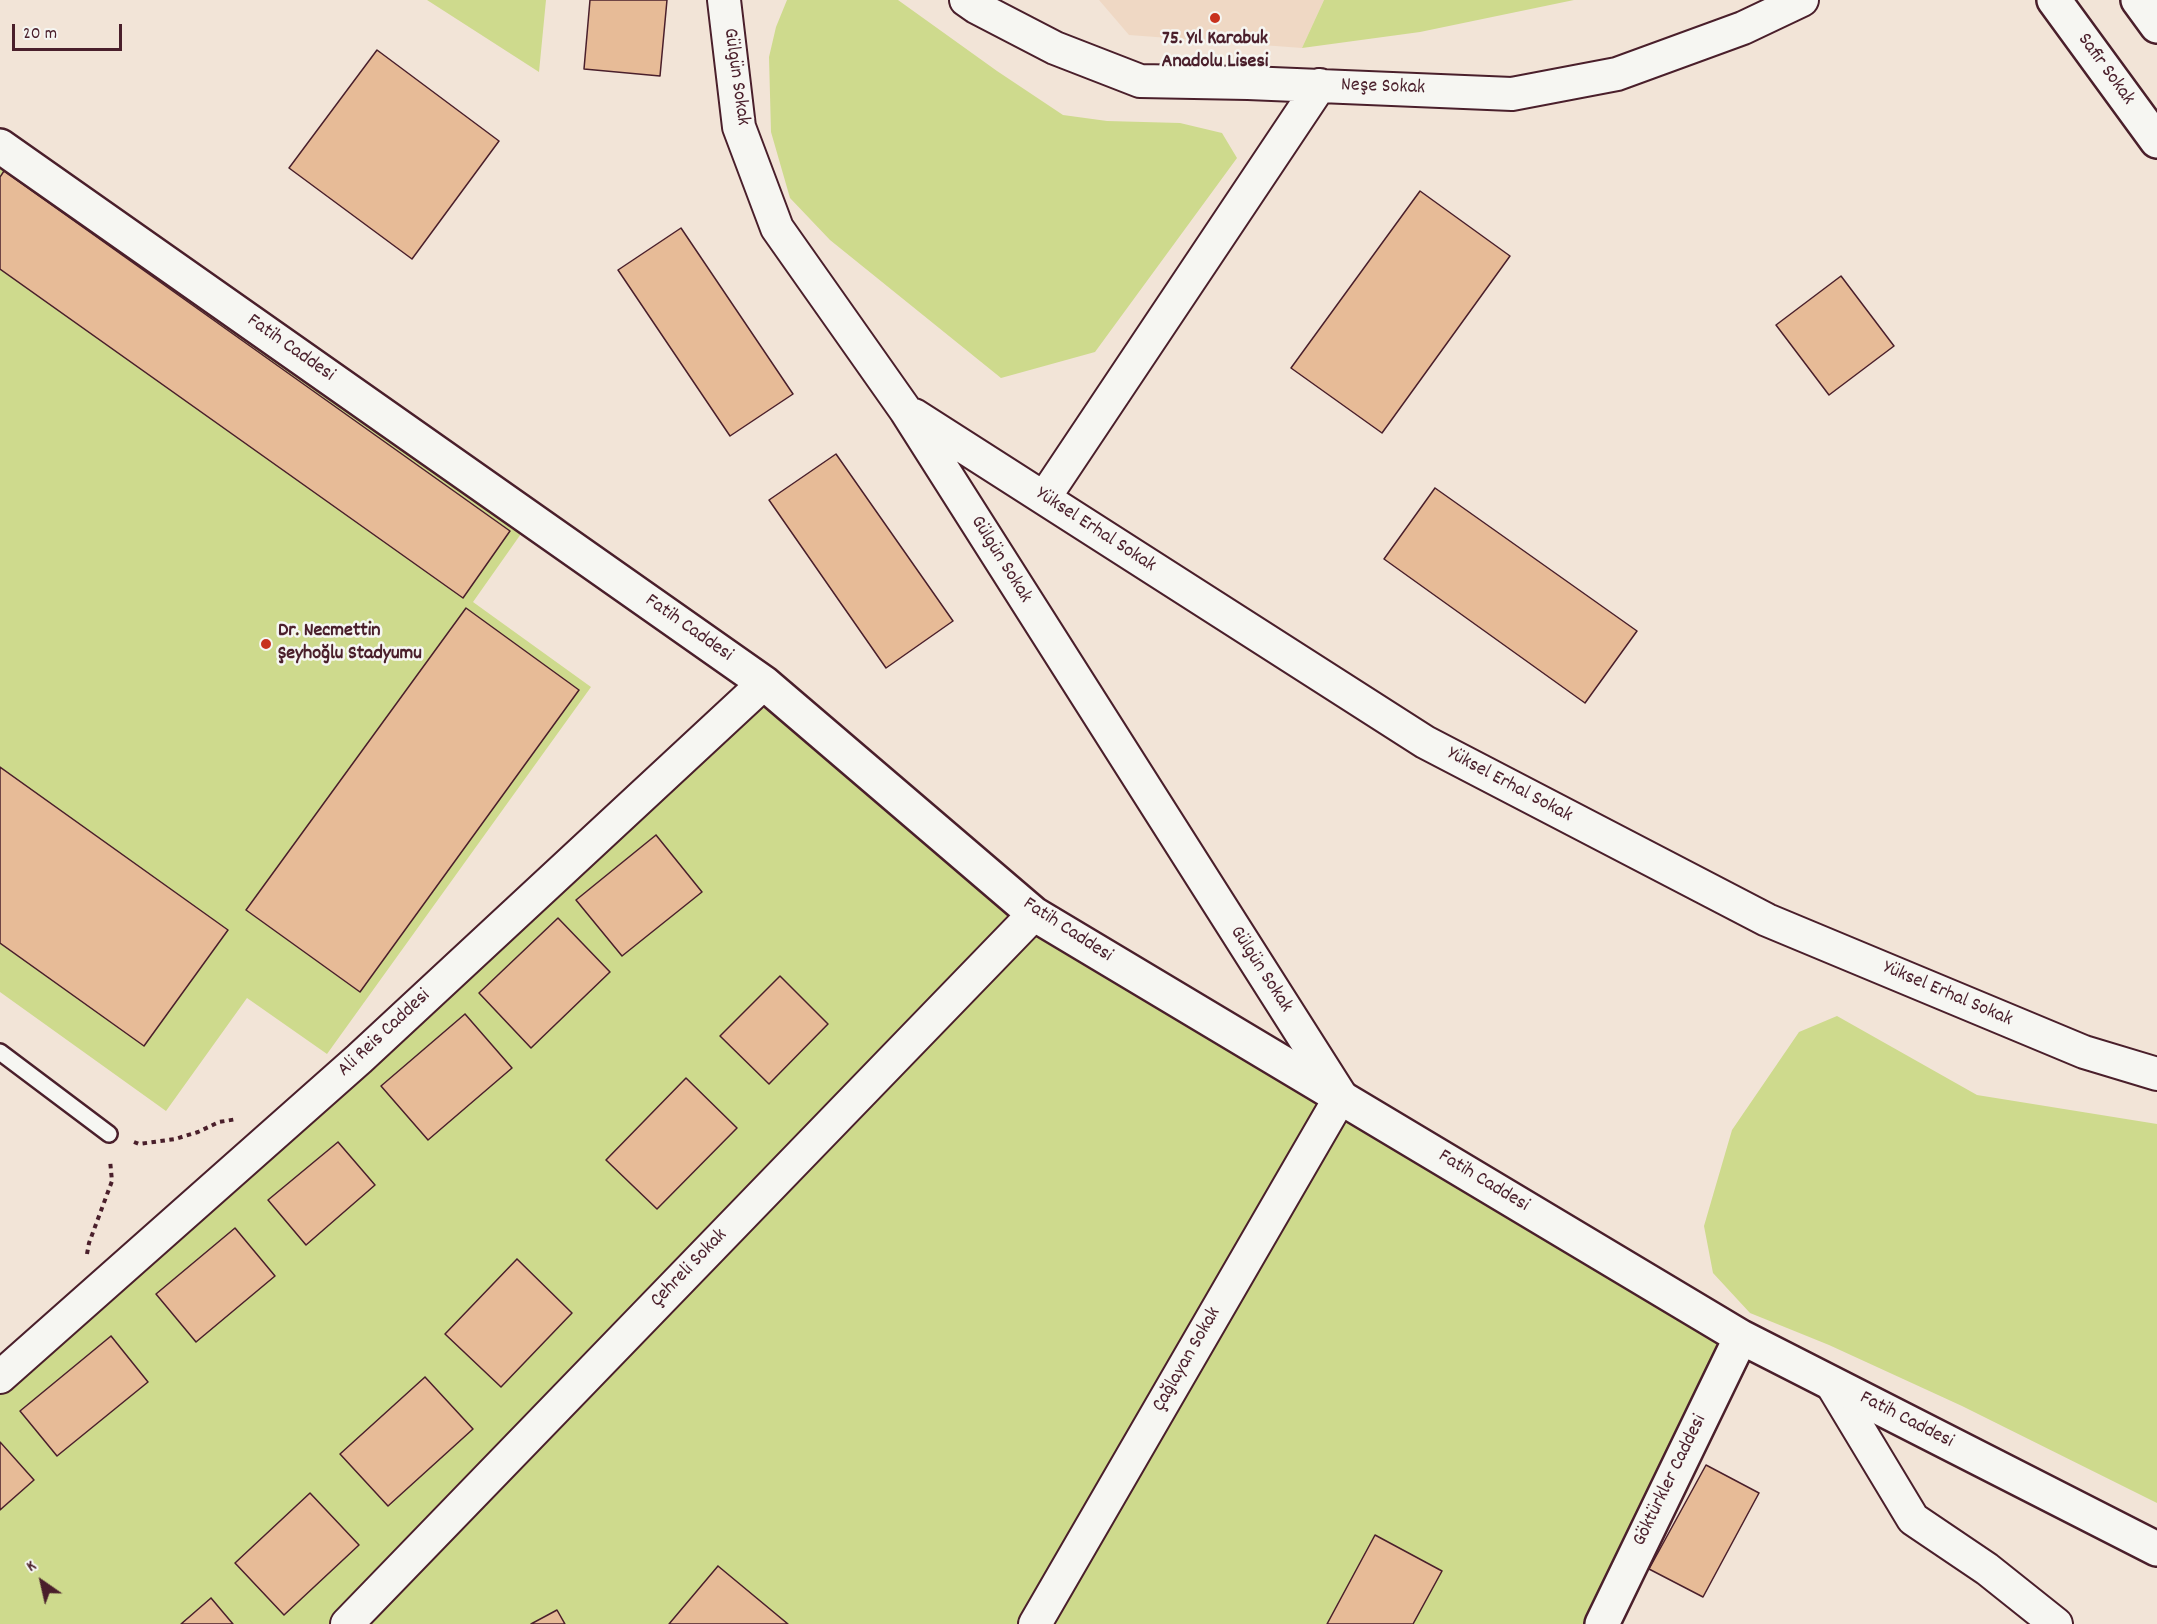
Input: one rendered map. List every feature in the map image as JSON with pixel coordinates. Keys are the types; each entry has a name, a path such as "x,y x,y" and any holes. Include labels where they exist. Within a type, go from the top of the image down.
{"street":[{"name":"Gülgün Sokak","path":"724,0 739,127 777,228 906,411 1341,1096"},
{"name":"Neşe Sokak","path":"966,0 1054,48 1140,81 1320,85 1512,94 1617,74 1743,28 1802,0"},
{"name":"Safir Sokak","path":"2054,0 2157,141"},
{"path":"2138,0 2157,26"},
{"path":"1044,498 1320,85"},
{"name":"Fatih Caddesi","path":"0,146 764,683 1034,914 1741,1337 2157,1549"},
{"name":"Yüksel Erhal Sokak","path":"906,411 1425,742 1757,915 2084,1052 2157,1074"},
{"name":"Ali Reis Caddesi","path":"0,1377 368,1051 764,683"},
{"name":"Çehreli Sokak","path":"347,1624 1034,914"},
{"name":"Çağlayan Sokak","path":"1035,1624 1341,1096"},
{"name":"Göktürkler Caddesi","path":"1602,1624 1741,1337"},
{"path":"1832,1383 1913,1520 1987,1569 2056,1624"}],"lane":[{"path":"0,1052 109,1134"}],"path":[{"path":"81,1305 89,1243 112,1181 109,1134 139,1144 175,1140 219,1122 240,1119 274,1134"}],"shaded area":[{"name":"75. Yıl Karabuk Anadolu Lisesi","path":"1099,0 1324,0 1302,48 1129,35"}],"green space":[{"path":"427,0 546,0 539,72"},
{"path":"787,0 898,0 1063,115 1107,121 1180,123 1222,133 1237,158 1095,352 1001,378 830,240 790,198 771,132 769,57 776,27"},
{"path":"1324,0 1574,0 1420,32 1302,48"},
{"name":"Dr. Necmettin Şeyhoğlu Stadyumu","path":"0,160 523,531 473,602 591,687 327,1054 247,998 166,1111 0,992"},
{"path":"764,683 1034,914 1741,1337 1602,1624 0,1624 0,1377"},
{"path":"1837,1016 1977,1095 2157,1124 2157,1503 1962,1406 1829,1345 1750,1313 1713,1273 1704,1226 1732,1130 1799,1032"}],"building":[{"path":"590,0 667,0 660,76 584,69"},
{"path":"377,50 499,141 412,259 289,168"},
{"path":"4,171 510,531 463,598 0,269 0,177"},
{"path":"1420,191 1510,256 1382,433 1291,368"},
{"path":"681,228 793,394 730,436 618,270"},
{"path":"1841,276 1894,346 1829,395 1776,325"},
{"path":"836,454 953,621 886,668 769,500"},
{"path":"1435,488 1637,631 1585,703 1384,559"},
{"path":"466,608 579,690 360,992 246,910"},
{"path":"0,767 228,930 144,1046 0,943"},
{"path":"656,835 702,892 622,956 576,900"},
{"path":"558,918 610,972 531,1048 479,993"},
{"path":"780,976 828,1024 769,1084 720,1036"},
{"path":"465,1014 512,1068 428,1140 381,1086"},
{"path":"686,1078 737,1128 657,1209 606,1160"},
{"path":"338,1142 375,1185 306,1245 268,1200"},
{"path":"235,1228 275,1276 196,1342 156,1294"},
{"path":"517,1259 572,1313 501,1387 445,1334"},
{"path":"111,1336 148,1382 57,1456 20,1411"},
{"path":"425,1377 473,1429 388,1506 340,1454"},
{"path":"0,1442 34,1480 0,1510"},
{"path":"1706,1465 1759,1493 1703,1597 1649,1569"},
{"path":"310,1493 359,1545 284,1615 235,1563"},
{"path":"1375,1535 1442,1571 1413,1624 1327,1624"},
{"path":"718,1566 788,1624 669,1624"},
{"path":"211,1598 233,1624 181,1624"},
{"path":"557,1610 565,1624 531,1624"}],"place":[{"name":"75. Yıl Karabuk Anadolu Lisesi","path":"1215,18"},
{"name":"Dr. Necmettin Şeyhoğlu Stadyumu","path":"266,644"}]}
